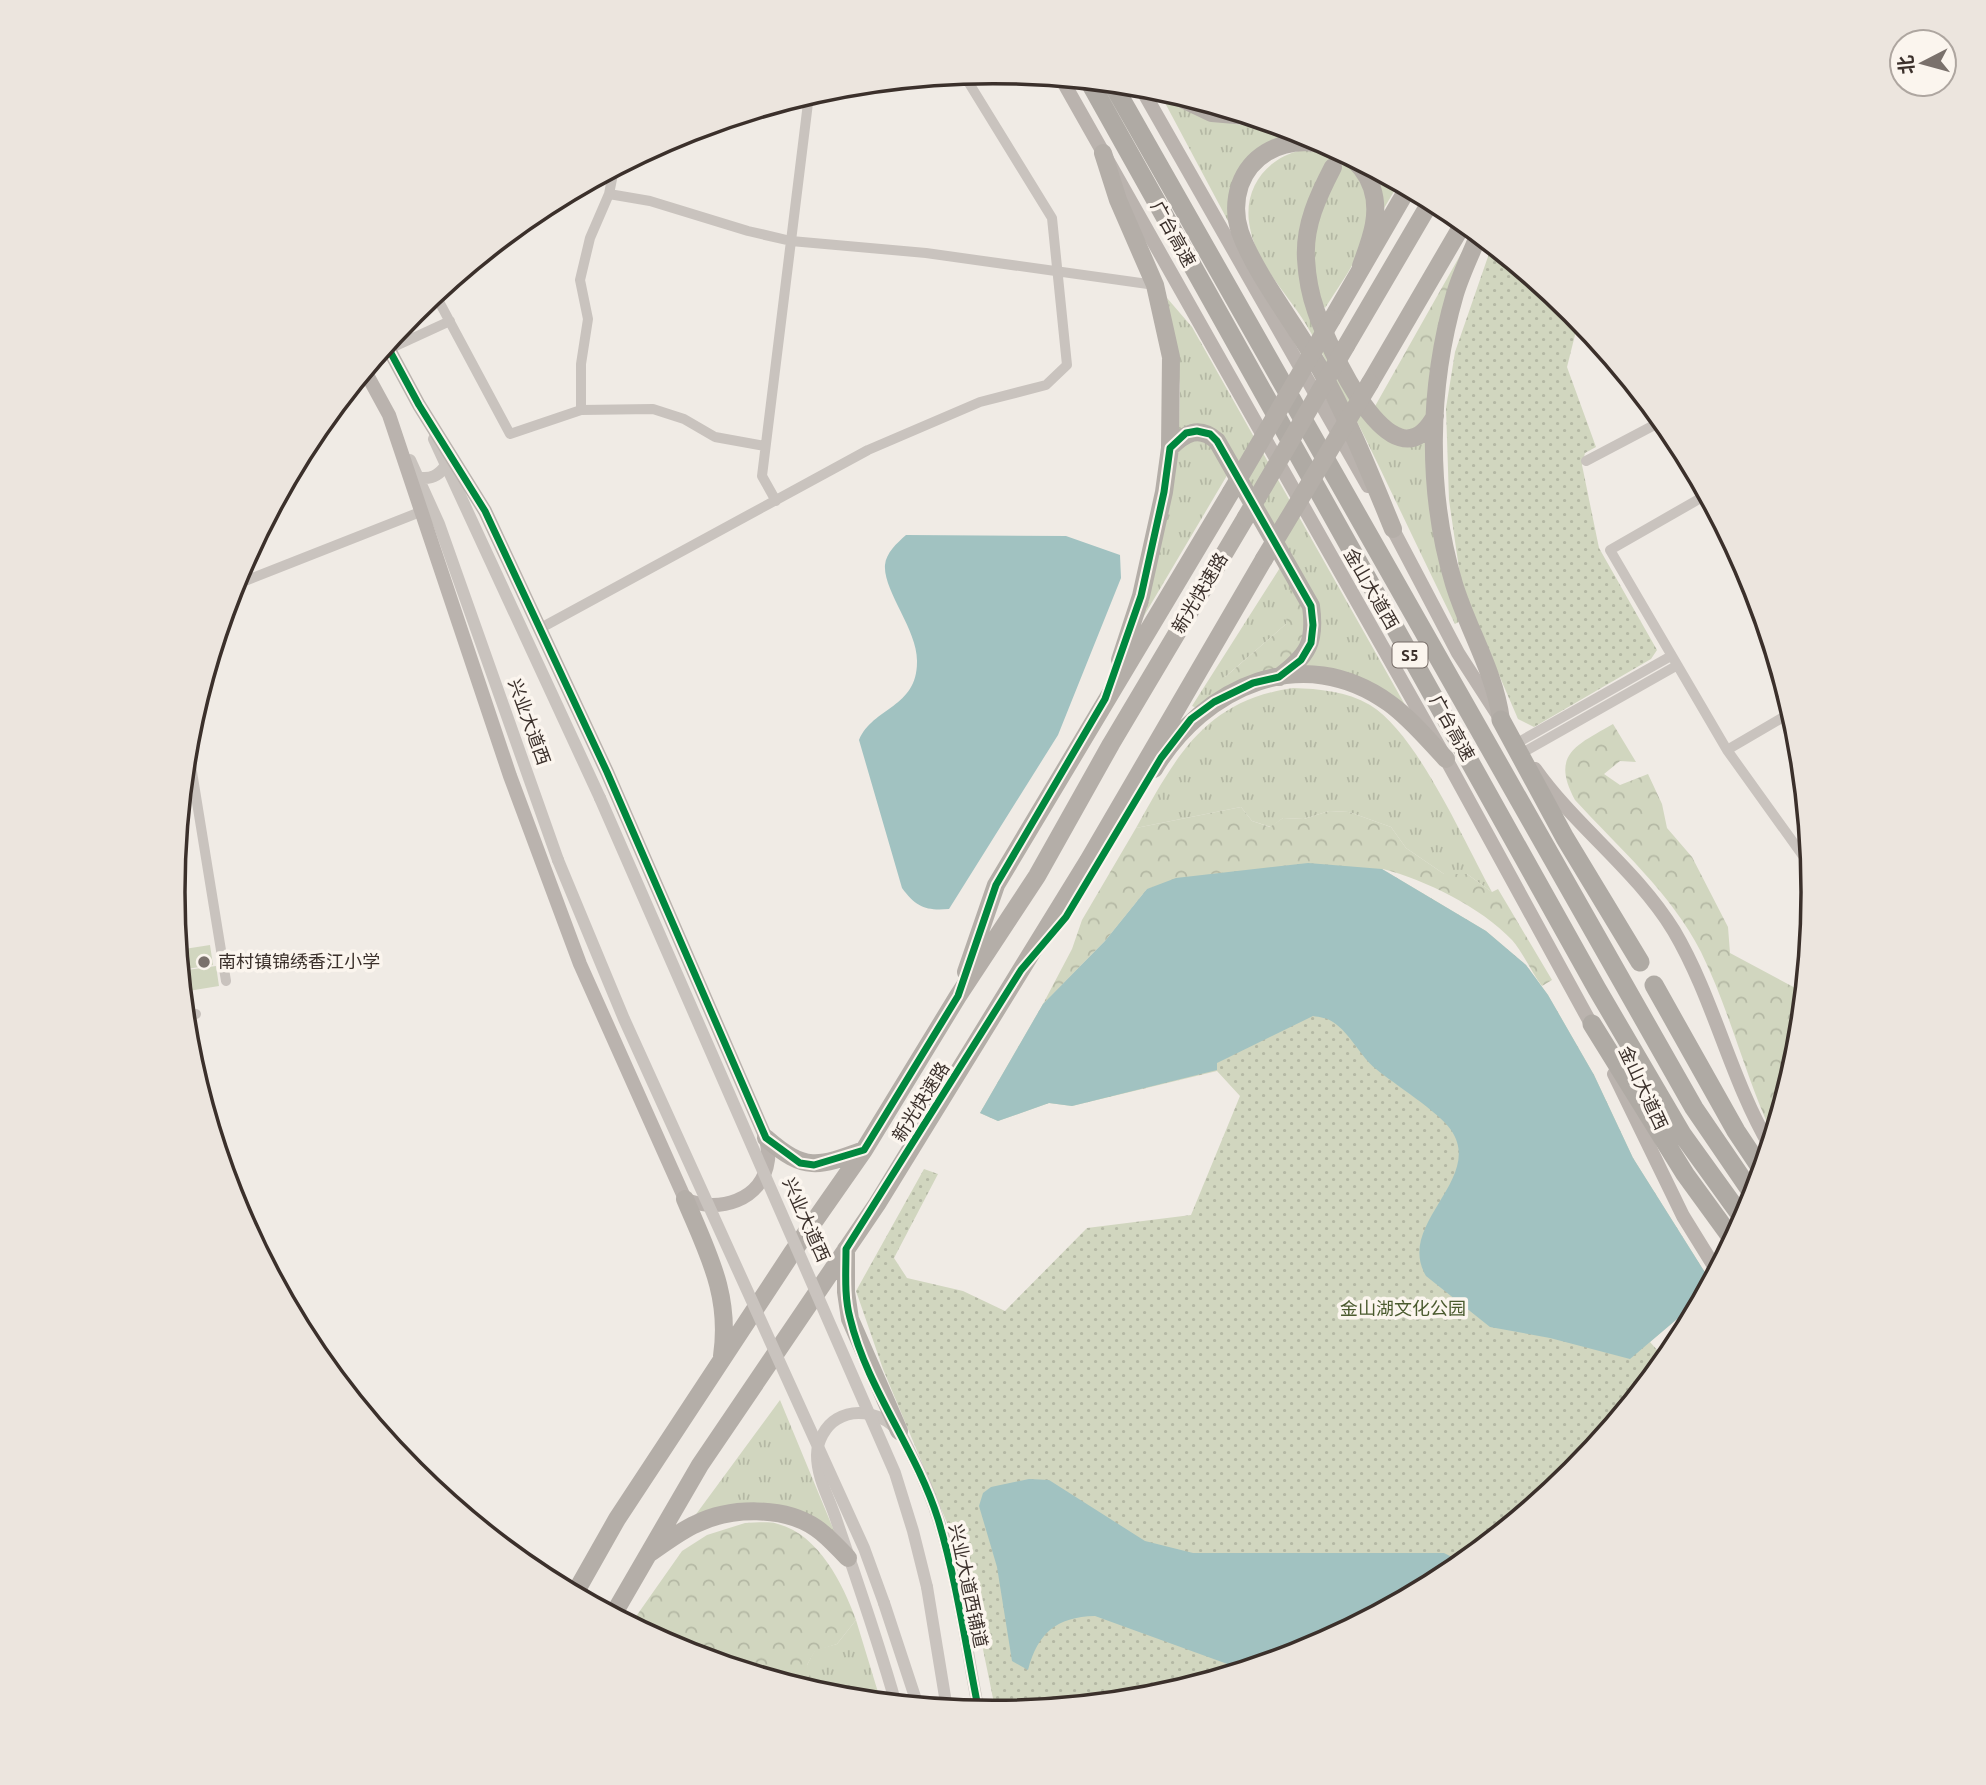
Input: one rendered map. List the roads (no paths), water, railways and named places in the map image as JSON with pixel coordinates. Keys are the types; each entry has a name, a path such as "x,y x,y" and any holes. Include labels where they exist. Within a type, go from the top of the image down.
{"highway":[{"name":"广台高速","path":"1094,91 1597,989 1682,1134 1737,1210"},
{"name":"广台高速","path":"1118,94 1687,1096 1747,1185"},
{"path":"1292,142 1265,152 1248,169 1240,186 1236,206 1241,234 1344,415 1393,529"},
{"path":"1103,153 1118,200 1155,285 1171,357 1170,448 1164,492 1141,596 1105,699"},
{"path":"1334,167 1311,214 1306,257 1309,288 1331,349 1368,412 1393,436 1402,439 1413,437 1430,425 1435,416"},
{"path":"1361,266 1375,217 1372,188 1364,174"},
{"path":"958,996 996,885 1231,492 1403,196"},
{"name":"新光快速路","path":"579,1587 617,1519 864,1150 958,996 1037,876 1426,210"},
{"name":"新光快速路","path":"617,1608 700,1465 846,1249 1021,970 1458,232"},
{"path":"1475,244 1456,292 1439,363 1435,416 1436,491 1444,547 1461,607 1498,695 1501,720 1565,838 1640,962"},
{"path":"1170,448 1186,433 1197,431 1210,434 1217,441 1311,606 1311,643 1301,660 1279,677"},
{"path":"1021,970 1066,917 1161,758 1191,719 1228,692 1279,677 1318,675 1355,684 1388,703 1446,759"},
{"path":"1654,985 1736,1131 1756,1161"},
{"path":"1592,1024 1685,1174 1727,1231"},
{"path":"766,1138 800,1163 814,1165 864,1150"},
{"path":"685,1199 720,1282 726,1329 721,1363"},
{"path":"846,1249 846,1292 850,1319 899,1431"},
{"path":"647,1554 697,1523 739,1513 758,1512 775,1513 815,1527 848,1558"}],"main road":[{"name":"金山大道西","path":"1067,88 1446,759 1592,1024 1627,1102 1684,1216 1712,1262"},
{"path":"1148,99 1393,529 1458,653 1520,748 1562,802 1659,908 1687,957 1738,1086 1764,1135"},
{"name":"兴业大道西","path":"390,353 419,405"},
{"name":"兴业大道西","path":"369,379 389,415"},
{"path":"389,415 510,776 580,964 685,1199 699,1205 735,1203 761,1178 768,1161 766,1138 607,772 485,510 419,405"}],"street":[{"path":"540,629 776,500 931,421 980,402 1046,385 1067,365 1052,218 970,85"},
{"path":"776,500 762,476 808,106"},
{"path":"581,410 582,364 588,319 580,280 590,238 609,194 612,180"},
{"path":"609,194 650,201 748,232 791,241 926,253 1155,285"},
{"path":"440,303 510,434 581,410 653,409 684,419 715,437 765,446"},
{"path":"402,341 450,321"},
{"name":"兴业大道西","path":"419,405 600,798 895,1473 927,1587 945,1699"},
{"name":"兴业大道西","path":"389,415 439,524 558,860 624,1019 864,1548 915,1697"},
{"path":"1586,461 1653,426"},
{"path":"417,477 427,479 441,473 446,465"},
{"path":"1699,499 1610,550 1727,750 1800,852"},
{"path":"247,580 420,512"},
{"path":"1520,748 1673,661"},
{"path":"1727,750 1782,718"},
{"path":"193,777 226,981"},
{"path":"892,1694 867,1609 820,1479 817,1454 820,1438 835,1420 856,1412 875,1415 899,1431"},
{"name":"兴业大道西铺道","path":"899,1431 922,1475 938,1519 960,1608 977,1700"}],"water":[{"path":"906,535 1066,536 1120,555 1121,578 1058,735 949,909 922,906 912,900 902,888 859,740 874,720 910,689 915,677 916,650 889,587 885,565 890,552"},
{"path":"1308,863 1382,869 1486,931 1526,965 1548,995 1594,1075 1633,1158 1706,1273 1682,1315 1630,1359 1550,1338 1490,1327 1426,1276 1420,1257 1422,1238 1450,1184 1457,1166 1458,1148 1445,1123 1376,1069 1345,1032 1329,1020 1313,1016 1217,1063 1217,1070 1072,1106 1049,1103 998,1121 980,1113 1043,1004 1105,941 1147,889 1176,878"},
{"path":"1029,1479 1049,1480 1145,1541 1193,1553 1444,1553 1453,1557 1397,1593 1351,1618 1230,1665 1095,1616 1069,1620 1051,1630 1037,1646 1028,1670 1012,1661 997,1567 979,1506 983,1493 991,1487"}],"place":[{"name":"南村镇锦绣香江小学","path":"204,962"}],"park label":[{"name":"金山湖文化公园","path":"1403,1309"}]}
